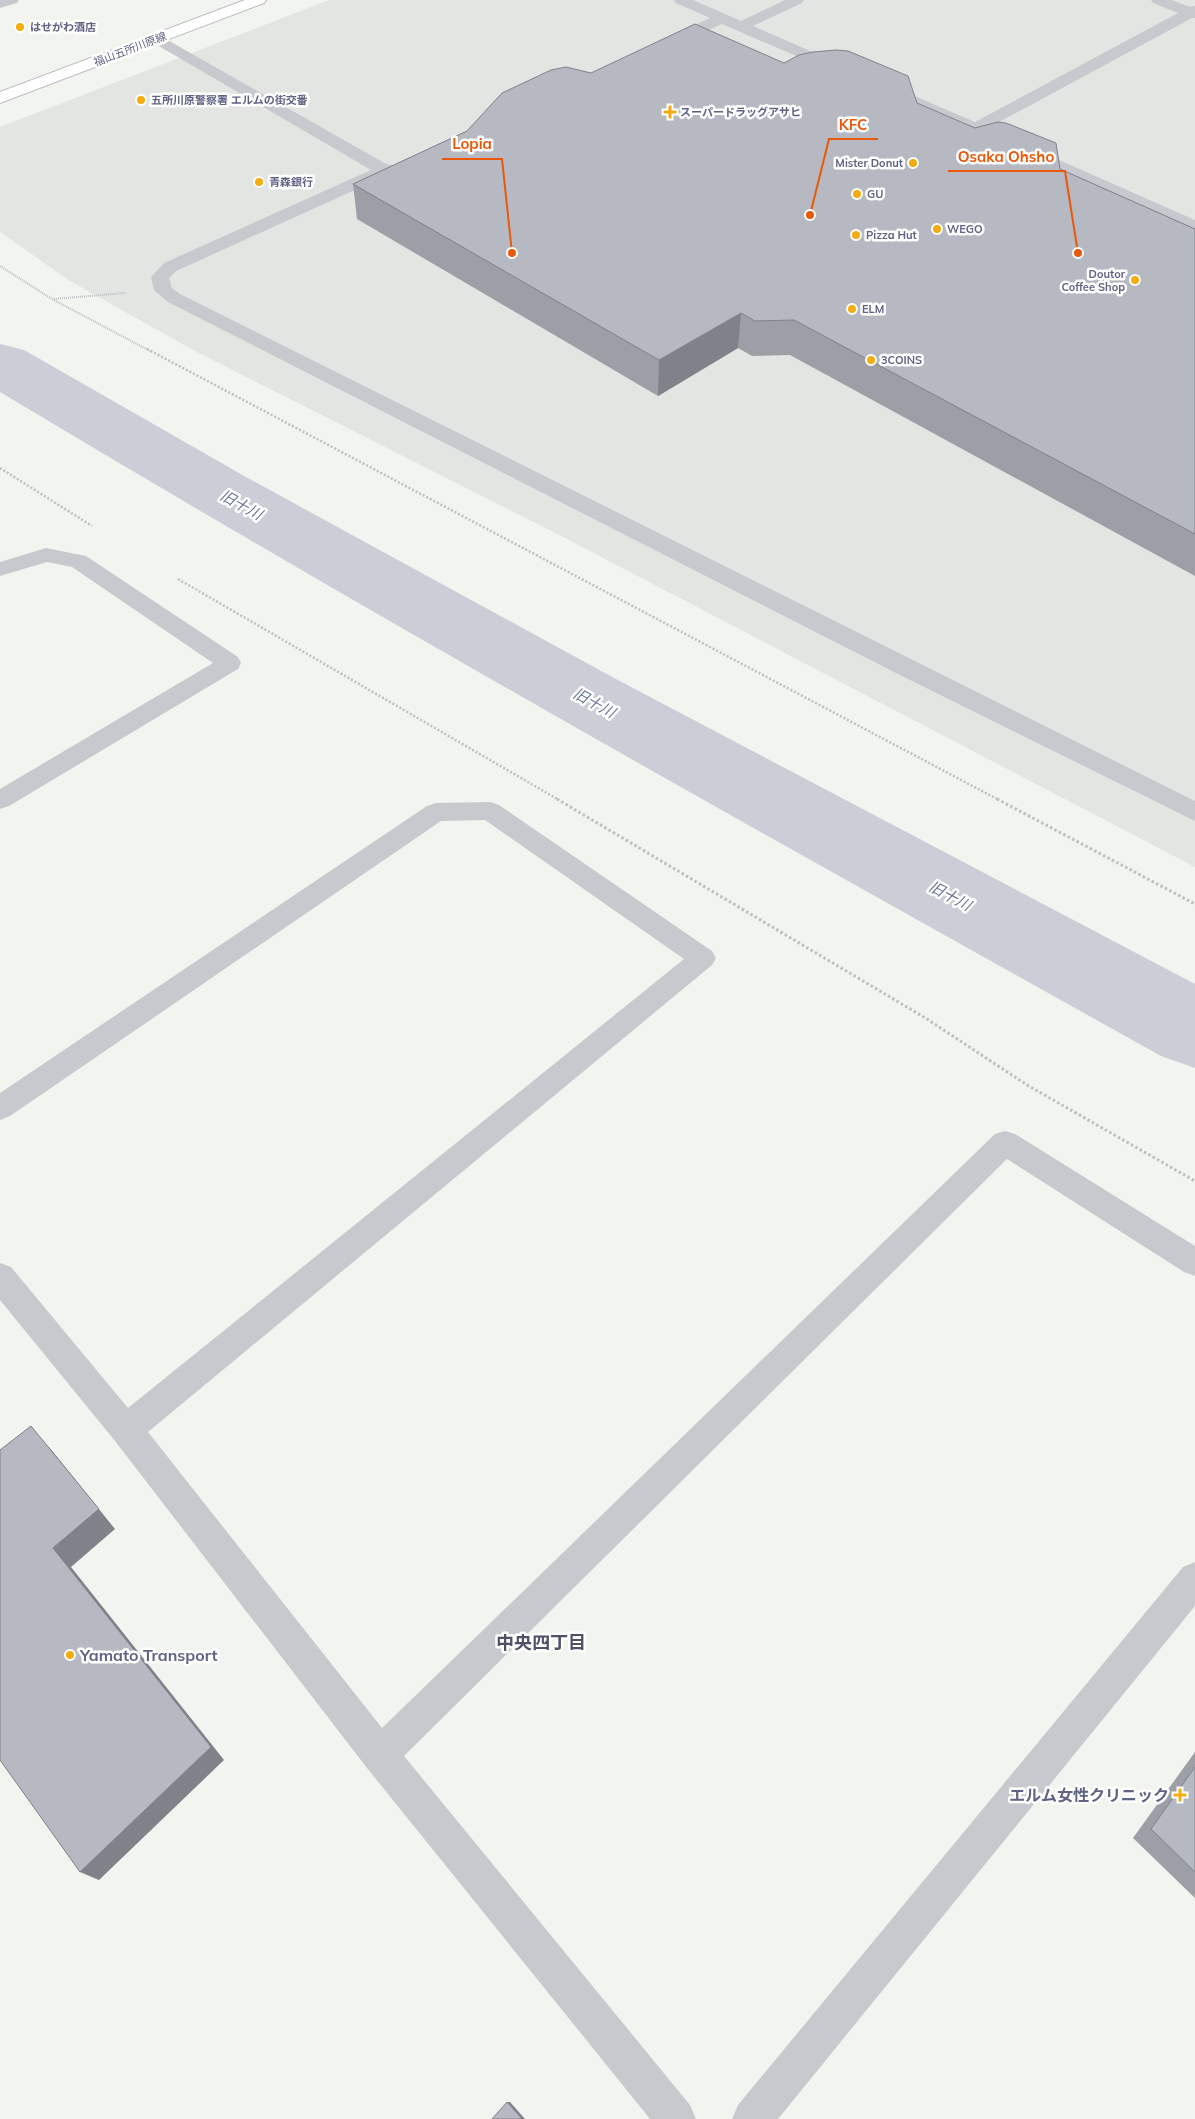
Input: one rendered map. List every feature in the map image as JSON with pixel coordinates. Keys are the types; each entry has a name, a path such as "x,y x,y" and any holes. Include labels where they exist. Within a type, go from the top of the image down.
{"main road":[{"name":"福山五所川原線","path":"0,98 259,0"}],"street":[{"path":"0,4 12,0"},
{"path":"681,0 994,136"},
{"path":"741,26 797,0"},
{"path":"1158,0 1194,12"},
{"path":"976,128 1194,12"},
{"path":"651,50 722,18"},
{"path":"156,39 392,166 170,267 160,278 163,290 174,298 1195,812"},
{"path":"1012,145 1071,179 1195,226"},
{"path":"0,569 46,555 78,561 230,663 0,800"},
{"path":"0,1108 436,812 490,811 703,958 126,1430"},
{"path":"380,1755 1005,1143 1195,1262"},
{"path":"0,1277 126,1430 380,1755 676,2119"},
{"path":"752,2119 1195,1579"}],"path":[{"path":"0,266 52,299 1195,904"},
{"path":"52,299 163,290"},
{"path":"0,468 93,526"},
{"path":"177,578 499,765 927,1019 1027,1084 1195,1181"}],"shaded area":[{"path":"329,0 1195,0 1195,867 565,538 195,351 70,281 0,232 0,127"}],"building":[{"name":"ELM","path":"695,24 784,63 799,55 813,52 848,51 908,76 917,103 975,128 998,122 1006,123 1056,143 1060,169 1195,229 1195,534 794,320 755,321 741,313 659,360 353,184 467,131 502,93 551,70 566,67 591,73"},
{"name":"Yamato Transport","path":"31,1426 99,1509 53,1548 211,1747 80,1872 0,1760 0,1450"},
{"path":"1195,1767 1195,1872 1151,1829"},
{"path":"507,2102 522,2119 492,2119"}],"waterway":[{"name":"旧十川","path":"0,364 220,493 585,698 1195,1029"}],"place":[{"name":"はせがわ酒店","path":"20,27"},
{"name":"五所川原警察署 エルムの街交番","path":"141,100"},
{"name":"スーパードラッグアサヒ","path":"670,112"},
{"name":"Mister Donut","path":"913,163"},
{"name":"青森銀行","path":"259,182"},
{"name":"GU","path":"857,194"},
{"name":"KFC","path":"810,215"},
{"name":"WEGO","path":"937,229"},
{"name":"Pizza Hut","path":"856,235"},
{"name":"Lopia","path":"512,253"},
{"name":"Osaka Ohsho","path":"1078,253"},
{"name":"Doutor Coffee Shop","path":"1135,280"},
{"name":"ELM","path":"852,309"},
{"name":"3COINS","path":"871,360"},
{"name":"Yamato Transport","path":"70,1655"},
{"name":"エルム女性クリニック","path":"1180,1795"}],"district":[{"name":"中央四丁目","path":"541,1643"}]}
